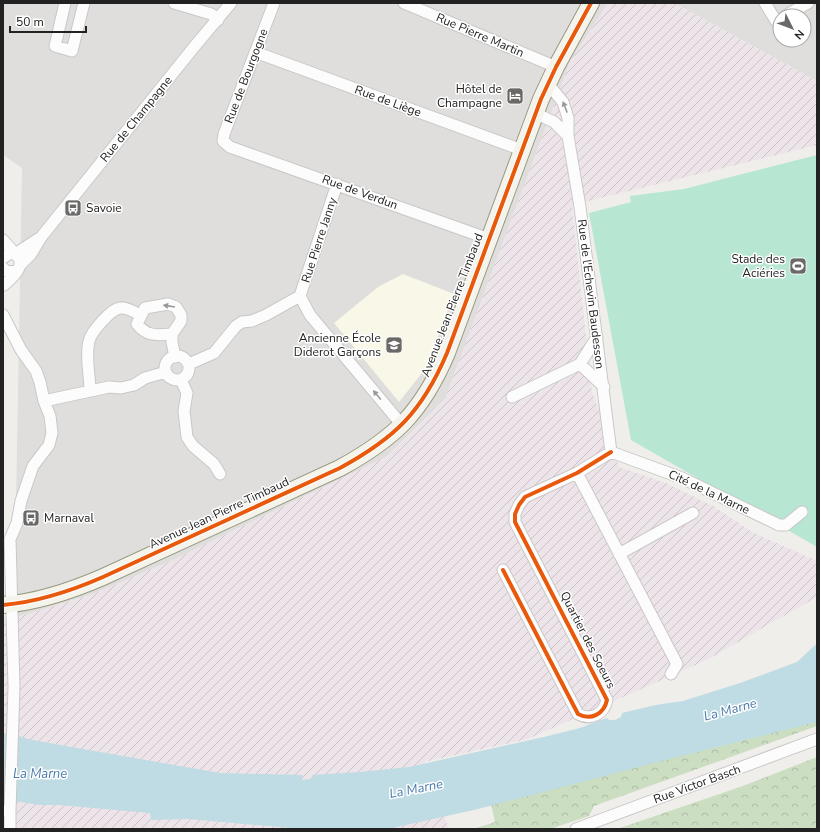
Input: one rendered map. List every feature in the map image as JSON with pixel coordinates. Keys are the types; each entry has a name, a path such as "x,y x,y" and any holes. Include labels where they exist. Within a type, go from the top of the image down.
{"main road":[{"name":"Avenue Jean Pierre Timbaud","path":"7,604 48,597 66,592 103,577 340,468 390,437 402,425 423,400 438,374 535,113 556,67 592,3"}],"street":[{"path":"65,3 55,46 72,51 84,3"},
{"path":"174,3 212,14 218,20"},
{"name":"Rue de Champagne","path":"3,286 9,260 42,236 231,3"},
{"name":"Rue de Bourgogne","path":"230,147 223,140 224,134 274,3"},
{"name":"Rue Pierre Martin","path":"404,3 556,67"},
{"path":"766,3 772,14"},
{"path":"799,8 808,3"},
{"name":"Rue de Liège","path":"255,52 522,150"},
{"name":"Rue de l'Echevin Baudesson","path":"547,85 559,96 567,110 568,136 580,207 604,387 611,452"},
{"path":"535,113 554,122 568,136"},
{"name":"Rue de Verdun","path":"230,147 489,239"},
{"name":"Rue Pierre Janny","path":"189,364 214,353 232,330 242,322 252,321 266,315 300,296 337,184"},
{"path":"3,240 11,249 9,260"},
{"name":"Rue Pierre Janny","path":"300,296 310,315 402,425"},
{"path":"172,334 150,334 142,331 137,324 140,315 145,308 168,304 176,307 181,321 172,334 175,357"},
{"path":"90,391 88,357 89,339 110,313 119,308 130,309 140,315"},
{"path":"3,315 21,350 36,371 44,401 50,416 52,433 49,445 33,466 21,501 17,523 10,539 7,604 14,687 7,811 10,829"},
{"path":"512,397 580,364 597,337"},
{"path":"175,357 182,357 189,364 189,372 180,380 170,378 166,372 166,364 175,357"},
{"path":"580,364 604,387"},
{"path":"44,401 109,387 121,388 134,385 146,378 166,372"},
{"path":"180,380 187,393 184,411 187,436 193,446 214,464 220,474"},
{"name":"Quartier des Soeurs","path":"503,570 578,714 584,717 591,717 598,713 606,707 607,700 515,522 515,514 524,497 577,473 611,452"},
{"name":"Cité de la Marne","path":"611,452 682,478 779,525 786,525 802,512"},
{"path":"577,473 677,664 671,674"},
{"path":"619,554 692,513"},
{"name":"Rue Victor Basch","path":"576,829 817,739"}],"shaded area":[{"path":"3,3 608,3 570,62 445,399 386,457 173,560 93,594 14,618 22,168 3,155"},
{"path":"69,3 82,3 70,42 60,39"},
{"path":"608,3 674,3 817,81 817,145 572,205 592,392 619,467 666,483 713,506 752,532 817,561 817,597 707,660 528,739 424,762 449,829 3,829 3,618 14,618 93,594 173,560 386,457 445,399 570,62"},
{"path":"674,3 817,3 817,81"},
{"name":"Ancienne École Diderot Garçons","path":"403,274 454,294 426,368 399,402 334,323 378,287"}],"green space":[{"path":"817,155 817,547 631,440 589,213 631,202 630,196 684,189"},
{"path":"817,704 817,726 594,806 589,816 550,829 473,829 495,822 490,799"},
{"path":"817,757 817,829 617,829 740,787"}],"water":[{"name":"La Marne","path":"817,644 817,722 478,809 388,829 301,829 188,819 151,820 150,813 59,805 39,805 3,799 3,733 10,733 28,739 60,745 220,773 302,775 302,780 312,779 312,775 409,767 548,736 580,728 607,718 609,720 615,720 621,717 622,713 656,705 683,701 740,683 797,662"}],"cycle path":[{"path":"3,605 16,604 54,595 103,577 340,468 376,446 405,421 427,392 447,353 541,99 556,67 591,3"},
{"path":"503,570 578,714 588,717 596,715 603,709 607,700 515,522 515,514 525,497 577,473 611,452"}],"place":[{"name":"Hôtel de Champagne","path":"515,96"},
{"name":"Savoie","path":"73,208"},
{"name":"Stade des Aciéries","path":"798,266"},
{"name":"Ancienne École Diderot Garçons","path":"394,345"},
{"name":"Marnaval","path":"31,518"}]}
